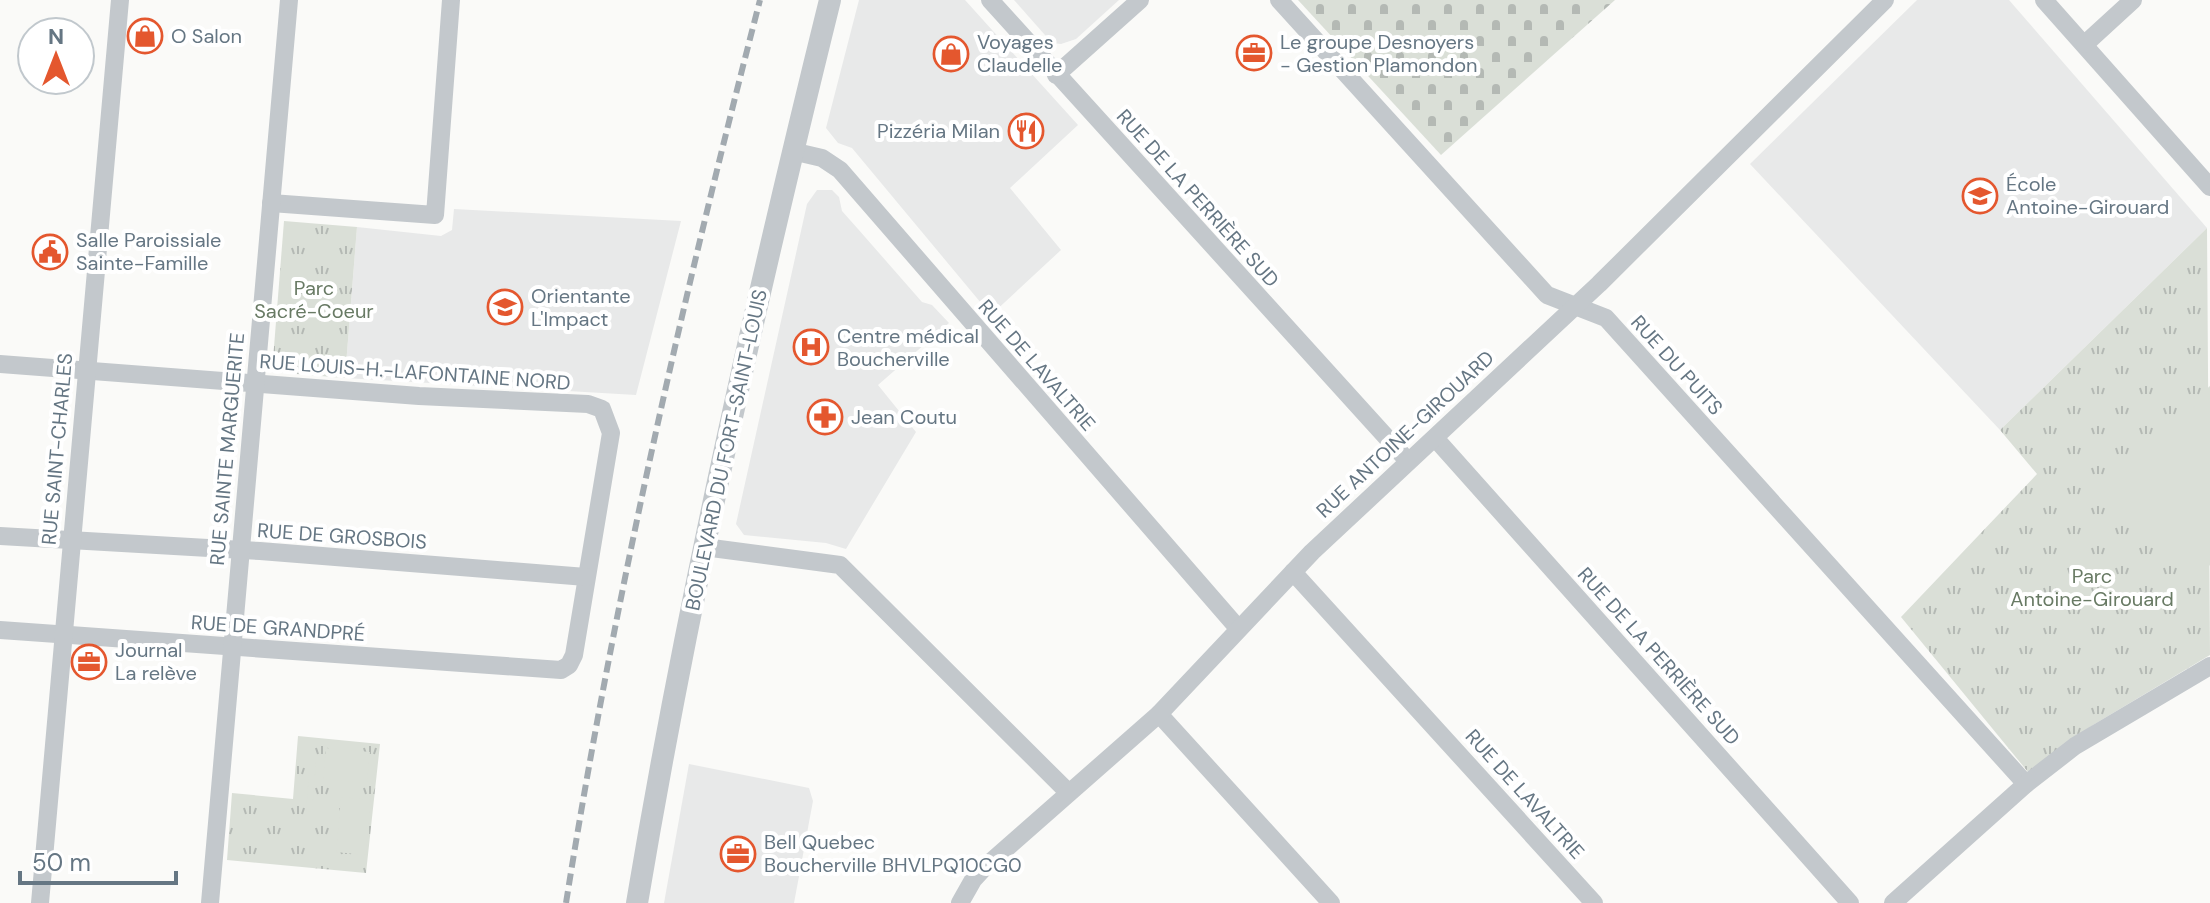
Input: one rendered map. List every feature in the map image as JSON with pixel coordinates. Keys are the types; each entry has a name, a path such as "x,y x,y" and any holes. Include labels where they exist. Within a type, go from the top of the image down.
{"street":[{"name":"RUE SAINT-CHARLES","path":"40,903 120,0"},
{"name":"RUE SAINTE MARGUERITE","path":"210,903 289,0"},
{"path":"271,203 435,215 438,210 451,0"},
{"name":"BOULEVARD DU FORT-SAINT-LOUIS","path":"637,903 704,547 792,151 830,0"},
{"name":"RUE DE LA PERRIÈRE SUD","path":"990,0 1407,460"},
{"path":"1056,75 1140,0"},
{"name":"RUE DU PUITS","path":"1279,0 1547,295 1606,318 2026,784"},
{"name":"RUE ANTOINE-GIROUARD","path":"960,903 979,873 1067,791 1159,714 1237,627 1407,460 1435,438 1575,305 1885,0"},
{"path":"2044,0 2210,187"},
{"path":"2085,44 2133,0"},
{"name":"RUE DE LAVALTRIE","path":"792,151 822,158 840,170 1237,627"},
{"name":"RUE LOUIS-H.-LAFONTAINE NORD","path":"0,364 256,384 588,404 602,409 611,433 586,577"},
{"name":"RUE DE LA PERRIÈRE SUD","path":"1435,438 1850,903"},
{"name":"RUE DE GROSBOIS","path":"0,536 239,553 260,551 586,577"},
{"path":"704,547 840,565 1067,791"},
{"name":"RUE DE LAVALTRIE","path":"1293,572 1594,903"},
{"name":"RUE DE GRANDPRÉ","path":"0,630 553,672 569,665 574,655 586,577"},
{"path":"1893,903 2026,784 2075,746 2210,666"},
{"path":"1159,714 1331,903"}],"shaded area":[{"path":"859,0 965,0 1078,125 1010,188 1061,250 991,315 852,148 838,143 826,128"},
{"path":"1014,0 1119,0 1076,39 1061,44 1052,43"},
{"name":"École Antoine-Girouard","path":"1917,0 2009,0 2207,228 2000,430 1750,164"},
{"path":"817,190 832,190 839,197 842,211 922,302 932,305 949,323 878,385 916,432 846,549 826,543 744,535 736,524 807,204"},
{"name":"Orientante L'Impact","path":"454,209 681,221 636,395 345,378 357,227 441,236 452,230"},
{"path":"689,764 809,788 813,801 794,903 664,903"}],"green space":[{"path":"1298,0 1615,0 1441,155"},
{"name":"Parc Sacré-Coeur","path":"284,221 357,227 345,378 272,372"},
{"name":"Parc Antoine-Girouard","path":"2207,228 2210,655 2093,725 2028,772 1901,617 2037,474 2000,430"},
{"path":"2210,386 2210,565 2191,581 2102,480"},
{"path":"298,736 380,744 366,873 227,860 232,793 293,799"},
{"path":"326,748 370,752 367,783 323,779"},
{"path":"310,762 316,762 312,812 306,811"},
{"path":"341,797 371,800 366,855 336,852"}],"railway":[{"path":"566,903 606,676 652,449 760,0"}],"place":[{"name":"O Salon","path":"145,36"},
{"name":"Le groupe Desnoyers - Gestion Plamondon","path":"1254,53"},
{"name":"Voyages Claudelle","path":"951,54"},
{"name":"Pizzéria Milan","path":"1026,131"},
{"name":"École Antoine-Girouard","path":"1980,196"},
{"name":"Salle Paroissiale Sainte-Famille","path":"50,252"},
{"name":"Orientante L'Impact","path":"505,307"},
{"name":"Centre médical Boucherville","path":"811,347"},
{"name":"Jean Coutu","path":"825,417"},
{"name":"Journal La relève","path":"89,662"},
{"name":"Bell Quebec Boucherville BHVLPQ10CG0","path":"738,854"}]}
